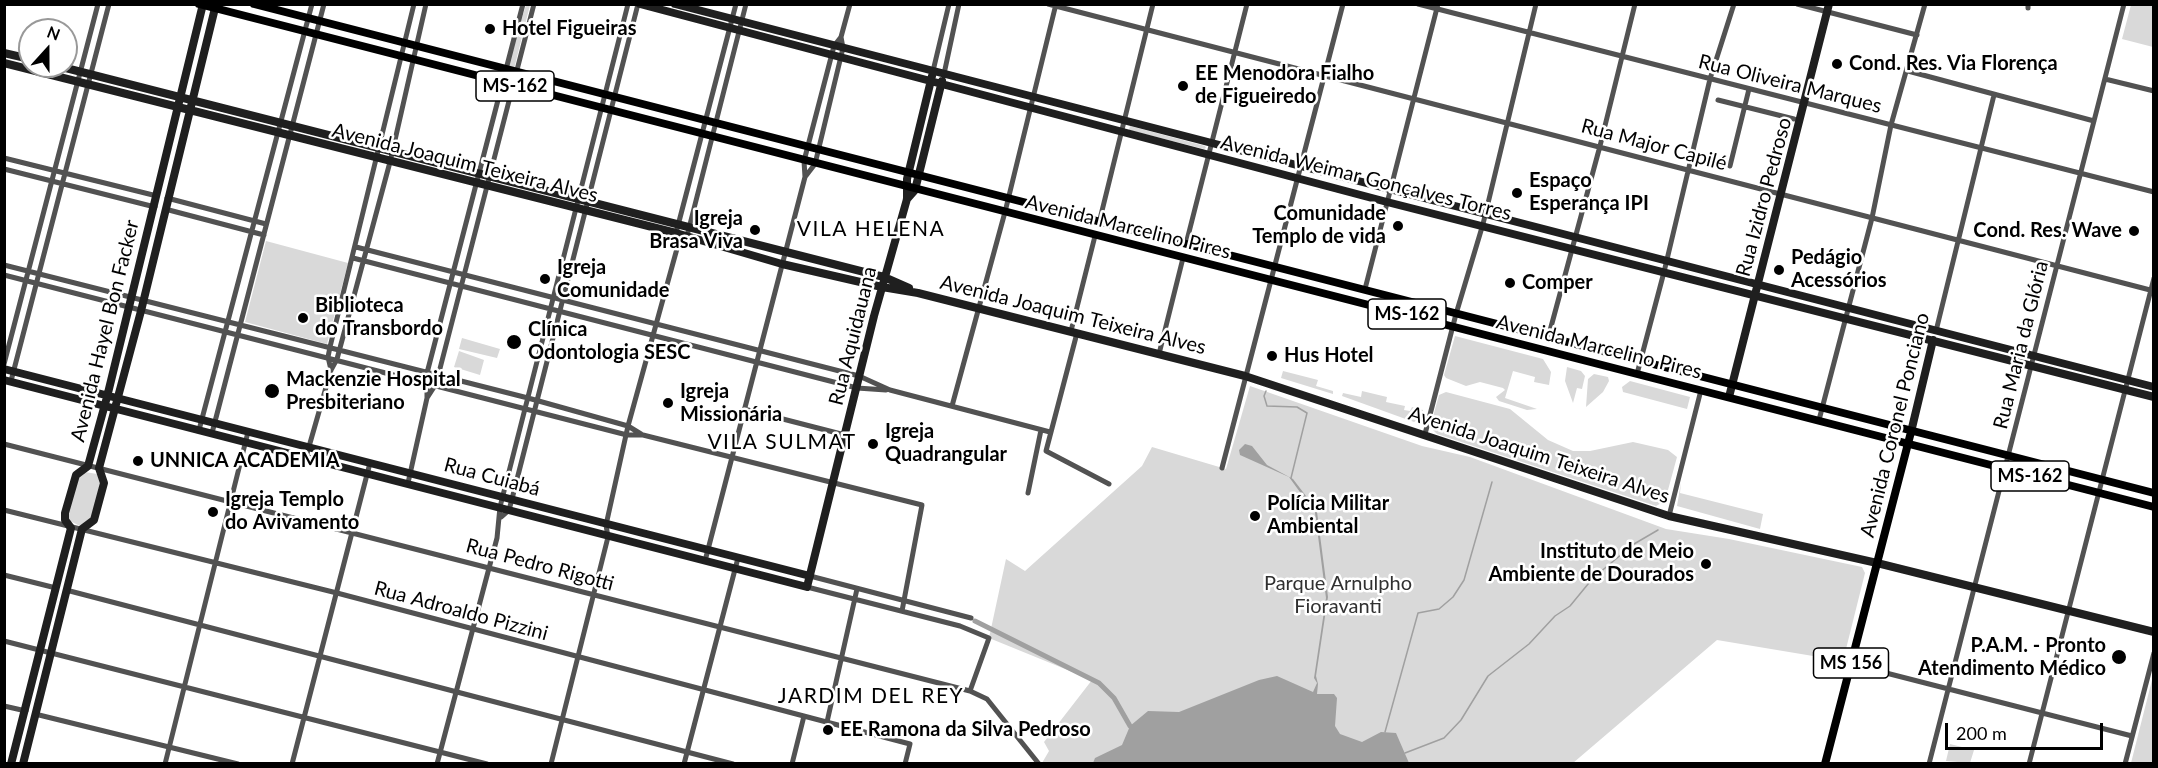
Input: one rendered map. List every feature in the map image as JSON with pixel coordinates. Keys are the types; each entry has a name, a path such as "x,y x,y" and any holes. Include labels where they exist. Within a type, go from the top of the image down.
{"main road":[{"name":"Avenida Marcelino Pires","path":"254,4 308,20 405,42 505,70 2154,493"},
{"name":"Avenida Weimar Gonçalves Torres","path":"639,4 729,28 740,27 843,48 1125,122 1302,165 1758,285 1847,312 1933,342 2154,397"},
{"name":"Avenida Weimar Gonçalves Torres","path":"675,4 732,20 740,27 831,55 1031,106 1387,202 1755,296 1936,331 2154,387"},
{"name":"Avenida Marcelino Pires","path":"202,5 215,6 400,58 2154,507"},
{"name":"Avenida Hayel Bon Facker","path":"11,764 71,528 65,520 65,513 76,475 88,466 107,397 182,98 202,5"},
{"name":"Avenida Hayel Bon Facker","path":"23,764 82,529 94,520 104,483 99,468 141,311 215,6"},
{"name":"Rua Izidro Pedroso","path":"1729,397 1828,8"},
{"name":"Avenida Joaquim Teixeira Alves","path":"4,63 575,208 677,229 689,227 884,277 918,293"},
{"name":"Avenida Joaquim Teixeira Alves","path":"79,71 587,201 677,229 687,236 782,264 918,293 1245,376 1668,516 1876,563 2154,632"},
{"name":"Rua Aquidauana","path":"907,199 905,187 933,71"},
{"name":"Rua Aquidauana","path":"807,587 884,277 907,199 915,190 944,74"},
{"path":"919,127 930,130"},
{"path":"1095,236 1099,223"},
{"path":"1183,258 1186,245"},
{"name":"Avenida Coronel Ponciano","path":"1826,764 1936,331"},
{"path":"1544,351 1548,338"},
{"name":"Rua Cuiabá","path":"4,369 810,576"},
{"name":"Rua Cuiabá","path":"8,381 807,587"},
{"path":"175,424 177,414"}],"street":[{"path":"4,364 54,181 79,71 98,4"},
{"path":"8,381 13,371 66,174 89,74 109,4"},
{"path":"199,430 312,4"},
{"path":"212,433 290,126 324,4"},
{"path":"331,369 328,357 330,347 378,159 414,4"},
{"path":"306,457 331,369 340,350 364,261 390,162 426,4"},
{"path":"427,398 425,382 427,372 523,4"},
{"path":"408,483 427,398 438,375 534,4"},
{"path":"437,764 489,567 501,518 500,507 628,4"},
{"path":"501,518 509,510 512,499 639,4"},
{"path":"550,764 608,537 606,525 628,426 678,245 677,229 736,4"},
{"path":"678,245 687,236 746,4"},
{"path":"805,177 815,164 843,48 841,37 849,4"},
{"name":"Rua Aquidauana","path":"933,71 949,4"},
{"name":"Rua Aquidauana","path":"944,74 959,4"},
{"name":"Rua Major Capilé","path":"1048,4 2152,290"},
{"path":"1099,223 1153,4"},
{"path":"1186,245 1237,52 1247,4"},
{"path":"1222,468 1343,4"},
{"name":"Rua Oliveira Marques","path":"1418,4 2154,192"},
{"path":"1425,434 1456,314 1483,225 1536,4"},
{"path":"1548,338 1573,237 1600,146 1635,4"},
{"path":"1636,374 1690,171 1710,79 1734,4"},
{"path":"1797,4 1828,8 1917,35"},
{"path":"1820,420 1872,218 1891,125 1925,4"},
{"name":"Rua Maria da Glória","path":"1929,764 2124,4"},
{"path":"952,406 1005,212 1055,5"},
{"path":"1365,289 1416,99 1437,7"},
{"path":"705,561 805,177 804,161 831,55 841,37"},
{"path":"1908,71 2094,121"},
{"path":"718,72 728,75"},
{"path":"2105,79 2154,92"},
{"path":"1730,166 1749,89"},
{"name":"Avenida Coronel Ponciano","path":"1936,331 1994,95"},
{"path":"1718,100 1794,119"},
{"path":"4,158 158,196"},
{"path":"4,169 154,207"},
{"path":"167,198 266,224"},
{"path":"165,209 264,235"},
{"path":"1095,236 1046,451 1109,484"},
{"path":"356,247 859,376 890,390 1050,432"},
{"path":"353,258 857,388 890,390"},
{"path":"1159,354 1183,258"},
{"path":"4,265 241,323 528,398 628,426 643,435"},
{"path":"4,275 129,309 435,384 627,435 643,435 922,505 902,611"},
{"path":"2029,764 2154,278"},
{"path":"487,291 490,281"},
{"path":"1668,516 1701,390"},
{"path":"744,409 844,435"},
{"path":"1028,493 1041,430"},
{"path":"165,764 248,432"},
{"name":"Rua Pedro Rigotti","path":"4,444 489,567 719,629 970,691 987,699 1039,764"},
{"path":"292,764 370,463"},
{"name":"Rua Adroaldo Pizzini","path":"4,510 337,593 910,744 905,764"},
{"path":"684,764 738,558"},
{"path":"4,575 56,588"},
{"name":"Rua Cuiabá","path":"810,576 971,618"},
{"name":"Rua Cuiabá","path":"807,587 960,626 989,638 970,691"},
{"path":"827,722 857,589"},
{"path":"66,590 733,764"},
{"path":"955,614 960,626"},
{"path":"4,640 487,764"},
{"path":"2125,764 2154,653"},
{"path":"1851,664 2132,736"},
{"path":"4,706 26,711"},
{"path":"35,714 238,764"},
{"path":"792,764 804,716"}],"green space":[{"path":"526,5 530,5 514,69 507,67"},
{"path":"2131,5 2153,5 2153,47 2122,39"},
{"path":"1130,126 1205,146 1206,148 1129,130"},
{"path":"266,241 348,263 327,344 245,322"},
{"path":"1455,336 1543,359 1551,372 1549,385 1534,382 1535,377 1513,371 1505,398 1537,409 1527,410 1499,401 1496,397 1505,390 1503,388 1480,382 1466,386 1446,378 1444,375"},
{"path":"462,338 500,349 497,358 459,349"},
{"path":"459,351 484,360 480,375 454,367"},
{"path":"1567,367 1581,371 1585,376 1582,389 1577,388 1573,403 1565,381"},
{"path":"1283,371 1318,380 1316,386 1333,391 1333,394 1281,378"},
{"path":"1594,374 1608,377 1609,381 1603,392 1586,407 1588,379"},
{"path":"1630,381 1690,397 1687,409 1623,392 1622,387"},
{"name":"Parque Arnulpho Fioravanti","path":"1250,386 1422,446 1470,457 1666,529 1729,539 1862,567 1865,573 1843,661 1717,640 1573,763 1042,763 1049,751 1044,742 1092,680 989,638 1006,559 1025,571 1142,466 1152,447 1226,469"},
{"path":"1362,391 1387,397 1386,402 1405,406 1404,410 1410,411 1412,407 1423,410 1421,418 1414,422 1342,396 1343,393 1361,397"},
{"path":"1446,392 1510,409 1548,440 1573,451 1590,451 1633,442 1668,450 1677,457 1665,501 1656,506 1437,434 1433,430 1432,420 1439,395"},
{"path":"85,472 97,474 101,478 92,520 82,527 68,520 77,478"},
{"path":"1681,482 1680,493 1763,514 1760,529 1677,506"},
{"path":"2153,676 2153,763 2131,763"},
{"path":"1950,744 1974,750 1970,763 1946,761"}],"shaded area":[{"path":"1245,444 1252,446 1267,465 1293,479 1306,496 1316,504 1328,597 1316,676 1318,684 1317,694 1334,694 1337,698 1335,726 1340,734 1362,742 1381,732 1396,733 1409,763 1093,763 1095,758 1122,745 1130,726 1148,711 1179,712 1259,680 1277,676 1313,692 1317,683 1314,678 1326,598 1314,505 1305,499 1289,477 1240,455 1239,450"}],"waterway":[{"path":"1266,391 1264,396 1267,406 1297,407 1307,413 1291,478"},
{"path":"1385,732 1418,613 1439,609 1453,597 1464,580 1492,482"},
{"path":"1405,753 1444,738 1461,720 1488,676 1529,644 1555,616 1570,606 1593,578 1634,544 1658,530"},
{"path":"975,621 1099,683 1114,698 1130,726"}],"place":[{"name":"Hotel Figueiras","path":"490,29"},
{"name":"Cond. Res. Via Florença","path":"1837,64"},
{"name":"EE Menodora Fialho de Figueiredo","path":"1183,86"},
{"name":"Espaço Esperança IPI","path":"1517,193"},
{"name":"Comunidade Templo de vida","path":"1398,226"},
{"name":"Igreja Brasa Viva","path":"755,230"},
{"name":"Cond. Res. Wave","path":"2134,231"},
{"name":"Pedágio Acessórios","path":"1779,270"},
{"name":"Igreja Comunidade","path":"545,279"},
{"name":"Comper","path":"1510,283"},
{"name":"Biblioteca do Transbordo","path":"303,318"},
{"name":"Clínica Odontologia SESC","path":"514,342"},
{"name":"Hus Hotel","path":"1272,356"},
{"name":"Mackenzie Hospital Presbiteriano","path":"272,391"},
{"name":"Igreja Missionária","path":"668,403"},
{"name":"Igreja Quadrangular","path":"873,444"},
{"name":"UNNICA ACADEMIA","path":"138,461"},
{"name":"Igreja Templo do Avivamento","path":"213,512"},
{"name":"Polícia Militar Ambiental","path":"1255,516"},
{"name":"Instituto de Meio Ambiente de Dourados","path":"1706,564"},
{"name":"P.A.M. - Pronto Atendimento Médico","path":"2119,657"},
{"name":"EE Ramona da Silva Pedroso","path":"828,730"}],"district":[{"name":"VILA HELENA","path":"871,229"},
{"name":"VILA SULMAT","path":"782,442"},
{"name":"JARDIM DEL REY","path":"871,696"}]}
